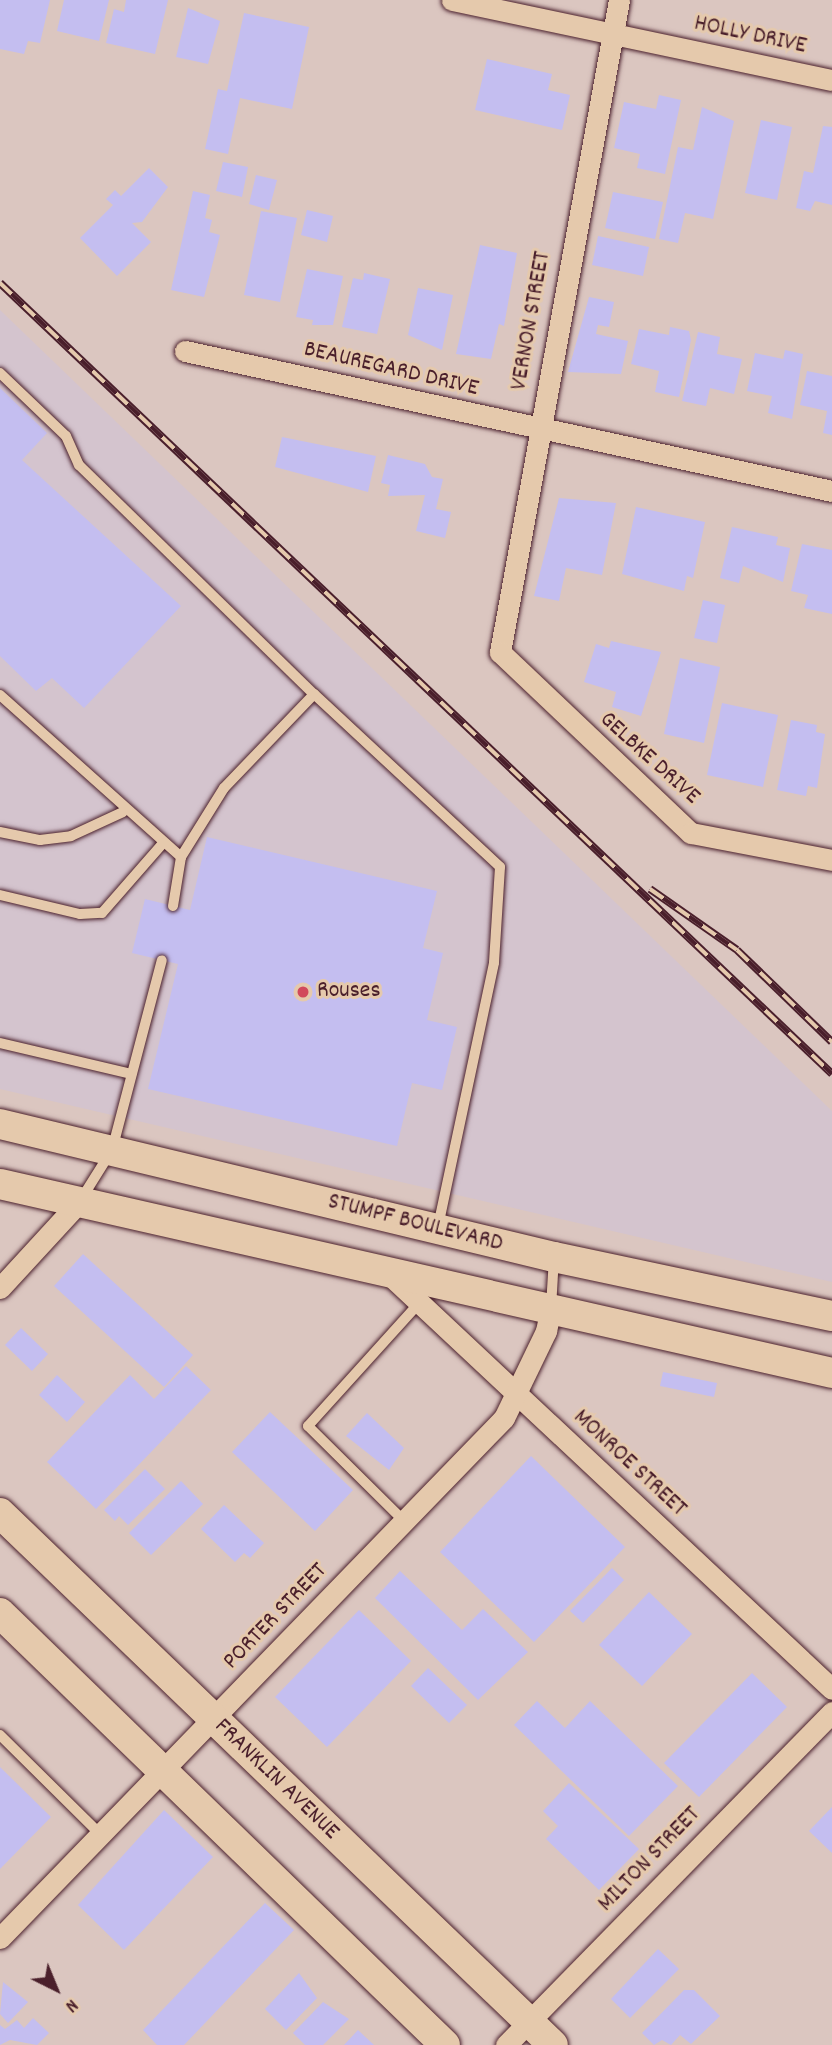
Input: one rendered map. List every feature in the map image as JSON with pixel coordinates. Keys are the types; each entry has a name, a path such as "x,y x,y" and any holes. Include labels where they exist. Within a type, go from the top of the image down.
{"main road":[{"name":"STUMPF BOULEVARD","path":"0,1124 554,1257 832,1316"},
{"path":"0,1184 391,1276 551,1307 832,1373"},
{"name":"FRANKLIN AVENUE","path":"0,1513 553,2045"},
{"path":"0,1613 445,2045"}],"street":[{"name":"HOLLY DRIVE","path":"452,0 832,80"},
{"name":"VERNON STREET","path":"500,652 619,0"},
{"name":"BEAUREGARD DRIVE","path":"185,351 832,491"},
{"name":"GELBKE DRIVE","path":"500,652 691,832 832,860"},
{"path":"0,1288 79,1202"},
{"name":"MONROE STREET","path":"391,1276 832,1689"},
{"name":"PORTER STREET","path":"0,1938 504,1418 551,1307"},
{"name":"MILTON STREET","path":"506,2045 832,1712"}],"lane":[{"path":"0,373 66,436 79,465 314,694 500,867 494,963 438,1229"},
{"path":"173,906 181,857 224,788 314,694"},
{"path":"0,695 122,812 181,857"},
{"path":"0,832 40,840 71,836 122,812"},
{"path":"0,895 80,914 102,913 163,843"},
{"path":"79,1202 111,1150 162,960"},
{"path":"0,1043 131,1074"},
{"path":"551,1307 554,1257"},
{"path":"404,1521 308,1426 419,1303"},
{"path":"0,1735 101,1835"}],"shaded area":[{"path":"0,310 832,1111 832,1282 0,1089"}],"building":[{"path":"0,0 50,0 40,43 28,41 24,54 0,49"},
{"path":"64,0 109,0 99,41 57,31"},
{"path":"126,0 168,0 155,54 106,43 114,9 124,12"},
{"path":"188,8 220,21 208,64 176,57"},
{"path":"244,13 309,27 292,109 240,98 228,154 205,149 218,89 227,91"},
{"path":"487,59 552,74 548,90 570,95 562,130 475,110"},
{"path":"659,95 681,100 665,174 637,168 640,154 614,148 624,102 656,109"},
{"path":"702,107 734,121 713,219 685,213 678,243 659,239 678,147 693,150"},
{"path":"761,120 792,127 777,200 745,193"},
{"path":"823,126 832,127 832,205 815,201 810,211 796,208 804,171 813,173"},
{"path":"223,162 248,167 242,197 216,191"},
{"path":"149,168 168,187 142,222 132,223 151,242 117,276 80,238 113,205 106,199 115,190 121,196"},
{"path":"256,175 277,180 269,210 249,204"},
{"path":"193,191 210,195 205,218 212,220 209,232 220,235 204,297 171,290"},
{"path":"613,192 663,202 655,239 605,228"},
{"path":"307,210 333,216 327,242 301,235"},
{"path":"261,211 297,218 280,302 244,295"},
{"path":"598,236 649,247 643,276 592,265"},
{"path":"480,245 517,253 504,326 499,324 491,359 456,354"},
{"path":"307,269 343,276 333,325 312,325 313,320 296,317"},
{"path":"364,273 390,279 377,334 342,327 353,278 363,280"},
{"path":"418,288 453,295 442,350 408,335"},
{"path":"589,297 614,302 609,327 598,325 596,334 628,341 621,374 568,372"},
{"path":"670,327 689,331 691,340 679,397 655,392 659,371 631,364 639,329 669,335"},
{"path":"698,332 720,337 717,354 742,359 734,394 710,388 706,406 682,401"},
{"path":"785,350 803,354 792,419 768,413 772,396 747,391 755,353 783,359"},
{"path":"807,371 832,376 832,435 823,433 827,411 800,405"},
{"path":"0,388 47,433 22,460 181,606 84,708 52,678 36,691 0,656"},
{"path":"282,437 376,456 368,492 275,467"},
{"path":"388,455 425,464 432,477 443,479 436,509 451,512 445,538 416,531 425,495 388,496 390,485 381,483"},
{"path":"559,498 616,503 602,575 566,568 559,601 534,596"},
{"path":"636,507 705,522 693,578 687,576 684,591 622,574"},
{"path":"732,527 778,537 776,545 790,548 783,582 743,566 739,583 720,578"},
{"path":"802,544 832,550 832,614 804,608 808,595 791,591"},
{"path":"703,600 725,605 717,643 694,638"},
{"path":"611,641 661,652 641,716 612,707 616,692 584,682 596,644 609,648"},
{"path":"680,658 720,667 704,743 664,734"},
{"path":"722,703 778,715 763,787 707,775"},
{"path":"791,720 817,725 816,732 825,734 817,788 808,786 806,796 777,790"},
{"name":"Rouses","path":"207,837 437,891 423,948 443,953 427,1020 457,1027 442,1090 412,1083 397,1146 148,1089 178,964 132,953 145,899 190,910"},
{"path":"83,1254 193,1355 164,1387 54,1286"},
{"path":"21,1328 48,1354 32,1371 5,1345"},
{"path":"186,1366 211,1390 96,1509 47,1462 130,1375 154,1399"},
{"path":"663,1372 717,1383 714,1397 660,1386"},
{"path":"57,1375 85,1402 67,1422 39,1395"},
{"path":"270,1412 353,1490 315,1531 232,1452"},
{"path":"367,1413 404,1448 389,1470 346,1436"},
{"path":"531,1456 625,1547 534,1642 440,1552"},
{"path":"145,1469 165,1489 128,1525 119,1516 115,1521 104,1510"},
{"path":"181,1481 203,1504 151,1555 129,1533"},
{"path":"224,1505 264,1543 250,1558 244,1553 235,1562 201,1529"},
{"path":"612,1568 624,1580 583,1623 570,1611"},
{"path":"400,1571 462,1630 483,1609 528,1652 478,1700 375,1598"},
{"path":"649,1592 692,1634 642,1686 599,1645"},
{"path":"359,1610 411,1661 327,1747 275,1697"},
{"path":"428,1668 467,1705 449,1723 411,1686"},
{"path":"752,1673 787,1707 699,1797 664,1763"},
{"path":"537,1701 565,1728 590,1701 678,1786 629,1836 514,1725"},
{"path":"0,1767 51,1817 0,1869"},
{"path":"569,1783 639,1849 599,1890 546,1839 558,1826 543,1811"},
{"path":"832,1807 832,1853 809,1831"},
{"path":"164,1810 213,1857 124,1950 78,1905"},
{"path":"265,1903 294,1930 184,2045 157,2045 143,2030"},
{"path":"658,1949 679,1969 630,2018 611,1999"},
{"path":"299,1973 317,1998 286,2030 265,2009"},
{"path":"3,1982 28,2002 8,2023 0,2014"},
{"path":"684,1990 694,1990 720,2016 691,2044 680,2035 671,2045 662,2040 654,2045 642,2033"},
{"path":"323,2002 349,2019 323,2045 305,2045 293,2033"},
{"path":"33,2018 49,2033 37,2045 10,2040 0,2045 0,2025 5,2029 17,2020 24,2028"},
{"path":"358,2030 374,2045 344,2045"}],"railway":[{"path":"0,283 832,1074"},
{"path":"650,889 737,950 832,1042"}],"place":[{"name":"Rouses","path":"303,992"}]}
